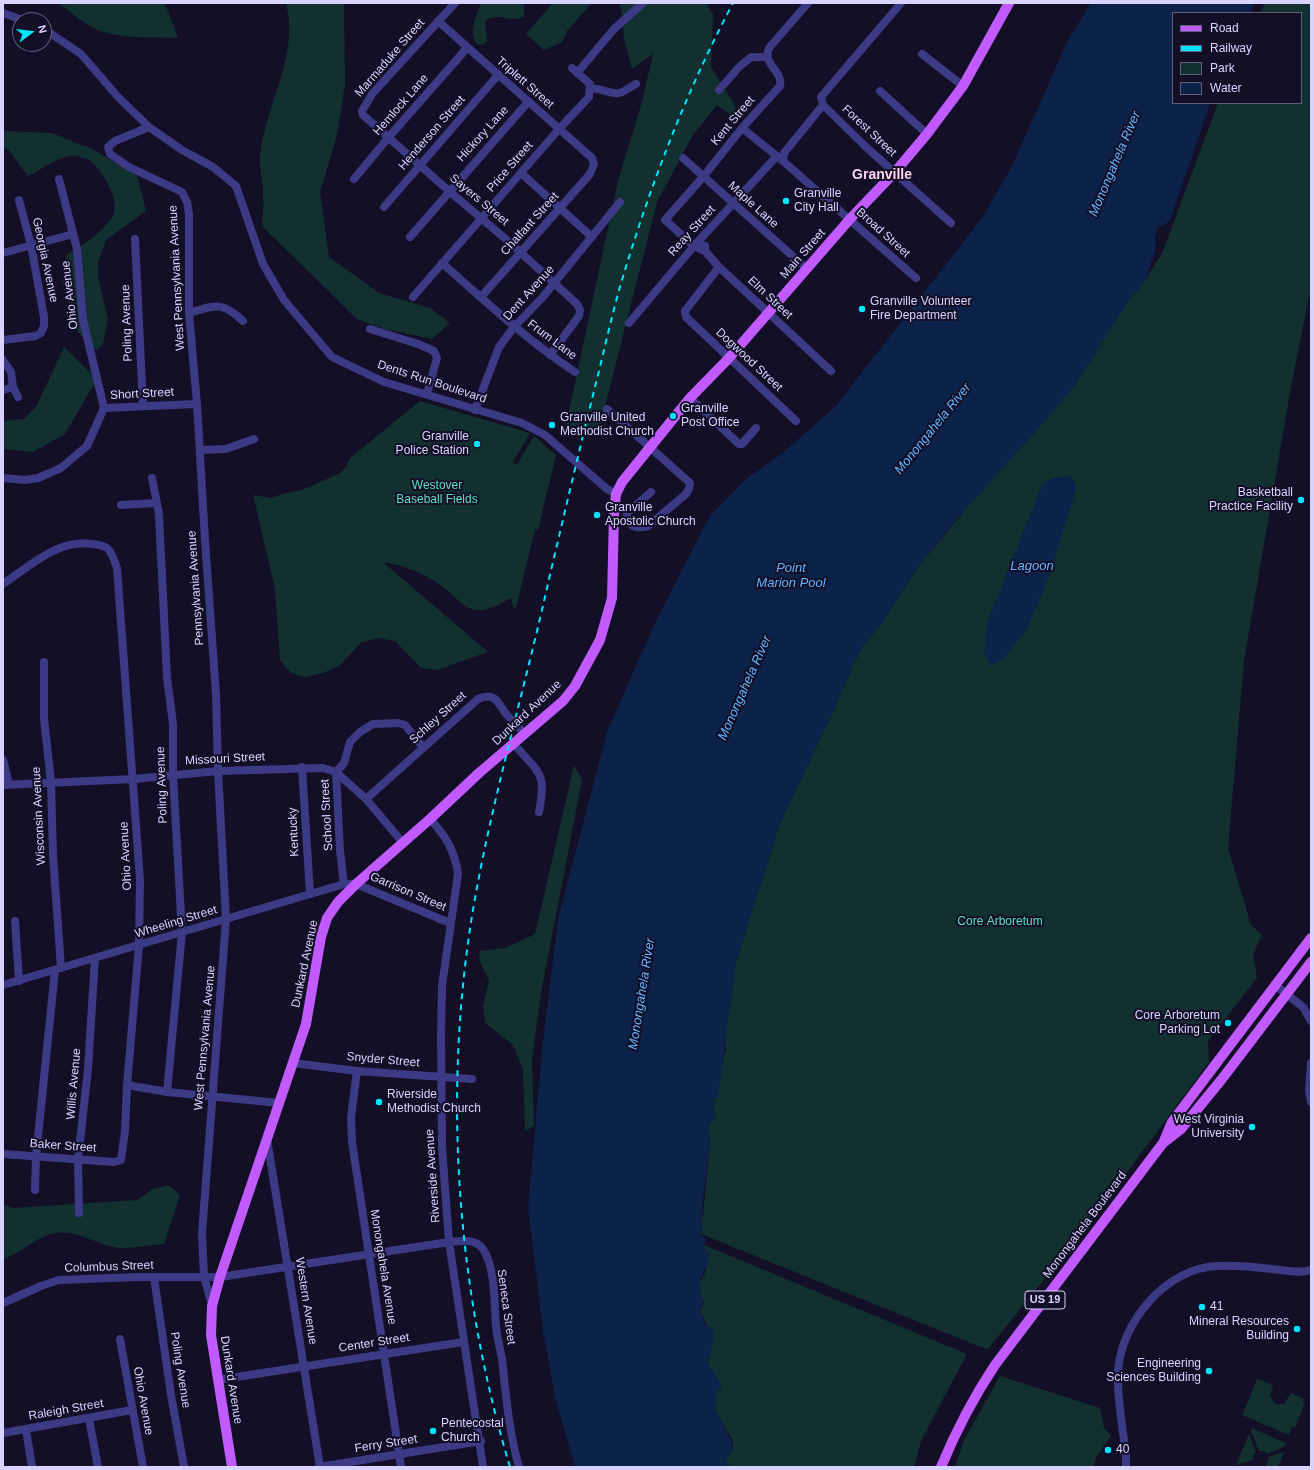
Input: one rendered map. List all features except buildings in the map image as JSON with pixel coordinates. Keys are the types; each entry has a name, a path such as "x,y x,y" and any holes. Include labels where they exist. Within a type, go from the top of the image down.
{"main road":[{"name":"Main Street","path":"616,494 622,482 690,398 729,358 850,219 895,172 927,134 963,86 1009,3"},
{"name":"Dunkard Avenue","path":"232,1467 211,1335 212,1306 220,1277 306,1024 321,937 327,918 338,902 356,884 430,819 479,773 563,701 575,686 600,640 612,598 616,494"},
{"name":"Monongahela Boulevard","path":"1164,1143 1172,1122 1311,938"},
{"name":"Monongahela Boulevard","path":"941,1467 956,1432 975,1395 995,1365 1164,1143 1181,1129 1222,1079 1311,962"}],"street":[{"path":"438,21 455,3"},
{"path":"636,84 618,93 611,93 597,88 591,89 590,84 574,70 614,29 643,3"},
{"path":"719,90 739,67 751,57 767,57 769,48 808,3"},
{"name":"Reay Street","path":"629,323 694,246 704,237 733,203 780,159 824,105 821,97 901,3"},
{"name":"Triplett Street","path":"438,21 592,158 594,164"},
{"name":"Marmaduke Street","path":"362,111 372,94 438,21"},
{"name":"Dents Run Boulevard","path":"52,34 81,54 118,97 149,127 182,150 212,167 236,186 262,264 284,300 332,357 384,382 522,423 546,435 607,489 616,494"},
{"name":"Hemlock Lane","path":"354,179 467,48"},
{"path":"922,54 963,86"},
{"name":"Kent Street","path":"694,246 665,220 703,177 742,128 780,86 780,75 767,60 767,57"},
{"name":"Henderson Street","path":"384,207 498,75"},
{"name":"Price Street","path":"413,297 559,129 589,97 591,89"},
{"path":"880,91 927,134"},
{"name":"Hickory Lane","path":"410,237 528,102"},
{"name":"Forest Street","path":"824,105 866,147 951,223"},
{"name":"Sayers Street","path":"362,111 364,115 388,138 482,218 577,304 580,310 579,316 550,355"},
{"name":"West Pennsylvania Avenue","path":"149,127 115,141 108,147 110,154 129,167 182,192 187,202 189,313 197,404"},
{"name":"Broad Street","path":"742,128 850,219 916,278"},
{"name":"Maple Lane","path":"683,158 807,269"},
{"name":"Chalfant Street","path":"481,297 590,174 594,164"},
{"path":"521,173 592,237"},
{"name":"Ohio Avenue","path":"59,179 77,249 83,320 104,408"},
{"name":"Georgia Avenue","path":"3,340 35,336 41,333 44,326 44,316 31,245 19,200"},
{"name":"Dent Avenue","path":"475,410 499,347 514,327 554,284 620,202"},
{"path":"3,253 73,234"},
{"path":"694,246 705,251 704,237"},
{"name":"Poling Avenue","path":"135,239 143,406"},
{"name":"Elm Street","path":"705,251 719,267 831,371"},
{"name":"Frum Lane","path":"442,263 514,327 575,372"},
{"name":"Dogwood Street","path":"719,267 684,311 686,317 796,421"},
{"path":"189,313 213,306 223,306 231,309 243,321"},
{"path":"370,328 434,351 437,358 427,394"},
{"path":"3,360 12,372 13,387 18,397"},
{"path":"3,390 13,387"},
{"path":"690,398 739,444 742,444 756,428"},
{"name":"Short Street","path":"3,478 32,479 50,474 61,468 87,446 104,408 197,404"},
{"name":"Pennsylvania Avenue","path":"197,404 216,694 218,771"},
{"path":"607,409 690,483 686,494 648,526 642,528 635,527 626,519 627,513 630,508 651,492"},
{"path":"200,450 226,449 254,439"},
{"name":"Poling Avenue","path":"152,478 159,514 167,678 173,724 173,775 182,932 167,1092"},
{"path":"122,505 156,503"},
{"path":"614,520 626,519"},
{"name":"Ohio Avenue","path":"3,584 52,551 69,544 87,543 103,546 111,553 118,568 140,880 139,946 127,1085 125,1131 121,1160"},
{"name":"Wisconsin Avenue","path":"35,1190 36,1156 58,969 51,783 44,718 44,662"},
{"name":"Schley Street","path":"366,799 423,747 478,699 484,696 492,697 498,701 508,716 525,734"},
{"name":"School Street","path":"344,884 340,850 336,772 344,763 350,742 366,727 373,724 398,723 405,725 423,747"},
{"path":"514,744 540,775 543,790 539,812"},
{"path":"3,760 6,784"},
{"name":"Missouri Street","path":"6,784 134,779 218,771 302,767 323,768 336,772 366,799 403,843"},
{"name":"Kentucky","path":"302,767 310,894"},
{"name":"West Pennsylvania Avenue","path":"212,1306 204,1277 202,1234 226,919 218,771"},
{"name":"Riverside Avenue","path":"430,819 449,842 456,859 458,874 442,986 442,1146 449,1242 483,1467"},
{"name":"Wheeling Street","path":"3,985 139,946 344,884 356,884"},
{"name":"Garrison Street","path":"356,884 450,923"},
{"path":"15,920 19,980"},
{"name":"Willis Avenue","path":"79,1213 78,1159 88,1069 95,958"},
{"path":"1275,985 1303,1007 1311,1021"},
{"name":"Snyder Street","path":"293,1063 357,1071 472,1079"},
{"path":"1311,1063 1309,1091 1311,1102"},
{"name":"Monongahela Avenue","path":"357,1071 350,1130 402,1467"},
{"path":"127,1085 167,1092 212,1095 279,1103"},
{"name":"Western Avenue","path":"267,1139 289,1266 320,1467"},
{"name":"Baker Street","path":"3,1154 114,1162 121,1160"},
{"name":"Seneca Street","path":"220,1277 449,1242 464,1241 477,1243 483,1249 488,1263 495,1294 496,1327 505,1396 514,1450 519,1467"},
{"path":"1126,1467 1118,1372 1130,1330 1149,1302 1172,1282 1200,1268 1231,1266 1291,1272 1311,1270"},
{"name":"Poling Avenue","path":"154,1277 171,1395 184,1467"},
{"name":"Columbus Street","path":"3,1303 41,1286 59,1280 84,1278 220,1277"},
{"name":"Ohio Avenue","path":"120,1339 143,1467"},
{"name":"Center Street","path":"217,1380 463,1342"},
{"name":"Raleigh Street","path":"3,1434 132,1410"},
{"path":"88,1419 98,1467"},
{"path":"26,1430 32,1467"},
{"name":"Ferry Street","path":"320,1467 480,1441"}],"green space":[{"path":"59,3 165,3 178,38 131,37 103,32 85,23"},
{"path":"286,3 343,3 344,6 345,84 337,135 320,192 329,257 379,293 430,308 450,323 432,339 384,329 357,319 262,226 263,196 260,156 263,137 280,80 289,42 289,22"},
{"path":"478,3 523,3 524,17 513,19 493,17 487,19 485,24 487,41 483,45 477,44 474,39 473,30 480,6"},
{"path":"553,3 592,3 567,31 562,42 544,50 526,34"},
{"path":"620,3 706,3 713,14 711,67 734,104 737,119 717,105 693,135 657,202 599,430 565,430 618,181 642,102 653,54 632,69 624,38"},
{"name":"Core Arboretum","path":"1265,3 1311,3 1311,286 1289,398 1244,661 1228,848 1251,925 1262,935 1253,954 1257,978 1208,1041 1209,1062 1088,1225 988,1349 701,1234 702,1224 700,1219 703,1216 710,1141 708,1127 716,1116 712,1109 715,1104 713,1100 726,1049 725,1038 736,962 780,823 863,646 882,623 917,568 980,492 1036,431 1130,299 1146,279 1163,251 1218,104 1302,104 1302,12 1260,12"},
{"path":"3,131 52,133 92,149 137,175 146,211 106,240 98,263 98,278 108,319 103,344 97,350 89,345 78,332 62,281 67,255 86,243 105,227 113,215 115,209 109,186 95,165 87,159 75,156 61,158 28,176 8,149 3,148"},
{"path":"64,347 97,379 65,434 33,452 3,449 3,421 24,419 36,407"},
{"name":"Westover Baseball Fields","path":"420,401 530,433 513,462 517,465 534,436 556,455 538,530 535,529 516,608 514,609 511,598 488,609 479,610 469,608 461,603 440,584 425,576 400,566 384,563 488,652 437,670 421,668 395,641 378,638 362,642 339,666 323,673 306,677 291,673 280,660 275,589 253,495 272,498 282,494 302,490 340,473 345,468 350,458"},
{"path":"574,765 582,780 541,993 532,1061 534,1126 525,1131 523,1069 513,1045 485,1023 483,1006 489,981 479,959 480,951 505,948 535,934"},
{"path":"168,1185 180,1195 164,1244 121,1248 113,1247 80,1235 63,1232 41,1238 3,1259 3,1205 13,1208 137,1200 151,1190"},
{"path":"704,1245 967,1354 921,1441 914,1467 732,1467 725,1461 733,1449 733,1441 720,1419 715,1405 714,1399 716,1393 721,1387 712,1369 707,1364 714,1341 700,1310 704,1304 700,1293 700,1282 706,1271"},
{"path":"1000,1376 1100,1408 1104,1428 1111,1436 1096,1457 1094,1467 955,1467 964,1440"},
{"path":"1257,1379 1273,1385 1270,1396 1275,1404 1284,1404 1291,1393 1304,1399 1303,1402 1305,1403 1295,1427 1292,1427 1289,1435 1242,1415"},
{"path":"1252,1428 1286,1443 1284,1447 1267,1454 1263,1451 1259,1451 1251,1431"},
{"path":"1249,1434 1256,1452 1253,1455 1253,1460 1236,1465"},
{"path":"1284,1452 1278,1467 1266,1467 1269,1457"}],"water":[{"name":"Point Marion Pool","path":"1091,3 1254,4 1250,12 1172,12 1172,104 1210,104 1171,218 1166,224 1158,227 1155,238 1156,247 1146,279 1130,299 1073,388 956,520 917,568 882,623 863,646 780,823 736,962 718,1097 713,1100 715,1102 712,1109 716,1116 708,1127 710,1141 702,1210 704,1212 700,1219 702,1224 701,1234 706,1240 704,1248 709,1254 709,1258 700,1284 702,1306 700,1310 706,1326 712,1328 714,1341 707,1364 717,1376 721,1386 721,1390 718,1390 715,1399 715,1406 720,1420 731,1441 733,1449 725,1461 732,1467 575,1467 555,1398 543,1331 528,1208 542,1049 558,919 607,732 655,623 709,517 746,479 780,455 835,407 982,218 1011,168 1069,38"},
{"name":"Lagoon","path":"1072,476 1076,488 1072,502 1051,571 1028,627 1005,658 990,666 984,652 987,623 1042,485 1052,478"}],"railway":[{"path":"510,1467 492,1399 477,1329 466,1259 460,1188 457,1116 459,1045 464,974 474,904 490,823 540,620 583,435 621,284 647,201 686,101 733,3"}],"place":[{"name":"Granville City Hall","path":"786,201"},
{"name":"Granville Volunteer Fire Department","path":"862,309"},
{"name":"Granville Post Office","path":"673,416"},
{"name":"Granville United Methodist Church","path":"552,425"},
{"name":"Granville Police Station","path":"477,444"},
{"name":"Basketball Practice Facility","path":"1301,500"},
{"name":"Granville Apostolic Church","path":"597,515"},
{"name":"Core Arboretum Parking Lot","path":"1228,1023"},
{"name":"Riverside Methodist Church","path":"379,1102"},
{"name":"West Virginia University","path":"1252,1127"},
{"name":"41","path":"1202,1307"},
{"name":"Mineral Resources Building","path":"1297,1329"},
{"name":"Engineering Sciences Building","path":"1209,1371"},
{"name":"Pentecostal Church","path":"433,1431"},
{"name":"40","path":"1108,1450"}],"district":[{"name":"Granville","path":"882,175"}],"water label":[{"name":"Monongahela River","path":"1115,164"},
{"name":"Monongahela River","path":"933,429"},
{"name":"Monongahela River","path":"745,688"},
{"name":"Monongahela River","path":"642,994"}]}
